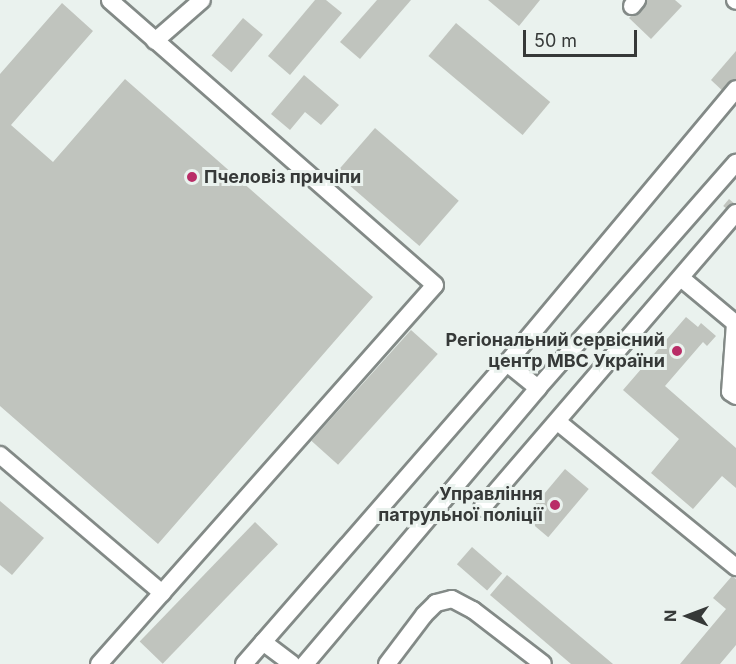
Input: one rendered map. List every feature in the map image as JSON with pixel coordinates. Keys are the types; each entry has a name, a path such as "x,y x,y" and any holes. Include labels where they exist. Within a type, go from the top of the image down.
{"lane":[{"path":"99,664 435,285 110,0"},
{"path":"155,41 202,0"},
{"path":"244,664 507,363 736,89"},
{"path":"305,664 538,388 736,163"},
{"path":"482,508 734,219"},
{"path":"681,278 735,323 735,356 730,392 736,396"},
{"path":"507,363 538,388"},
{"path":"558,422 736,567"},
{"path":"0,455 162,593"},
{"path":"387,664 424,615 436,603 452,599 473,610 543,664"},
{"path":"263,642 292,664"}],"building":[{"path":"315,0 326,0 342,13 290,75 268,56"},
{"path":"377,0 411,0 360,59 340,42"},
{"path":"488,0 540,0 519,26"},
{"path":"646,0 675,0 682,6 651,39 629,18"},
{"path":"62,3 93,31 11,125 53,162 125,79 373,297 158,544 0,406 0,74"},
{"path":"243,18 263,35 231,72 212,56"},
{"path":"456,23 550,102 523,135 428,56"},
{"path":"736,51 736,83 726,94 711,80"},
{"path":"304,75 339,105 321,125 305,112 290,130 271,114"},
{"path":"375,128 459,201 419,246 336,173"},
{"path":"729,199 735,204 729,211 723,206"},
{"path":"686,317 698,327 701,323 716,336 707,346 703,342 665,386 736,448 736,488 722,476 693,509 651,473 679,439 623,390"},
{"path":"411,330 438,354 338,465 311,441"},
{"name":"Управління патрульної поліції","path":"565,469 589,489 548,537 525,517"},
{"path":"0,501 44,538 12,575 0,565"},
{"path":"255,522 278,544 163,664 140,641"},
{"path":"472,547 502,573 487,591 457,564"},
{"path":"507,575 613,664 571,664 490,595"},
{"path":"732,576 736,579 736,645 720,664 680,664 726,609 713,598"}],"place":[{"name":"Пчеловіз причіпи","path":"192,177"},
{"name":"Регіональний сервісний центр МВС України","path":"677,351"},
{"name":"Управління патрульної поліції","path":"555,505"}]}
